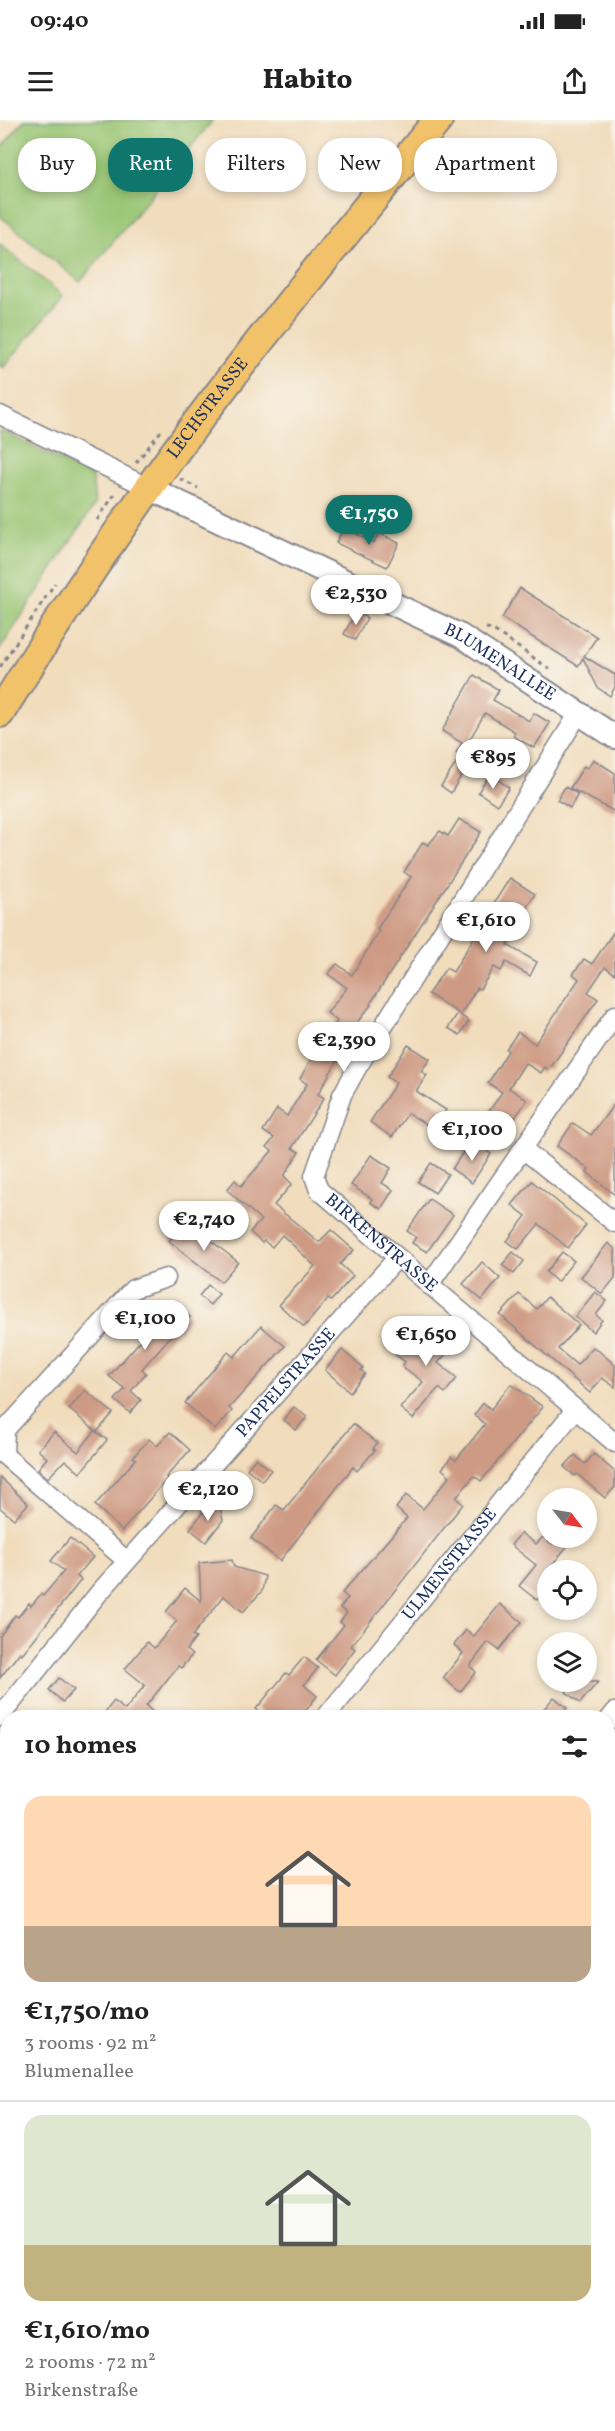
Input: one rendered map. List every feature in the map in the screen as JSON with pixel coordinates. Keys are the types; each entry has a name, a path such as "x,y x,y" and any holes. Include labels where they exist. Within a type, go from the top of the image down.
{"main road":[{"name":"LECHSTRASSE","path":"0,713 42,646 149,488 219,393 438,120"}],"street":[{"path":"0,416 149,488"},
{"name":"BLUMENALLEE","path":"149,488 461,636 615,737"},
{"name":"BIRKENSTRASSE","path":"579,712 357,1068 342,1095 314,1176 319,1190 615,1443"},
{"path":"429,1285 615,1015"},
{"path":"523,1149 615,1223"},
{"name":"PAPPELSTRASSE","path":"5,1710 37,1668 127,1561 397,1258"},
{"path":"127,1561 4,1455 5,1430 132,1289 166,1278"},
{"name":"ULMENSTRASSE","path":"331,1710 575,1410"}],"green space":[{"path":"24,120 213,120 193,144 193,138 108,138 108,192 154,192 80,282 0,216 0,149"},
{"path":"0,244 63,296 3,368 0,366"},
{"path":"0,430 92,476 95,504 0,649"}],"building":[{"path":"344,527 374,543 379,533 399,543 387,567 336,543"},
{"path":"520,588 597,637 584,656 615,675 615,687 610,696 598,688 583,658 578,666 502,618"},
{"path":"356,612 367,618 355,640 344,634"},
{"path":"474,675 499,690 493,700 529,721 534,713 550,723 534,748 513,736 515,732 485,713 470,739 480,744 451,793 441,786 461,756 456,753 462,743 442,731"},
{"path":"593,759 615,773 615,812 570,788 584,766 588,768"},
{"path":"490,774 509,788 497,805 478,792"},
{"path":"565,787 578,794 570,808 557,800"},
{"path":"459,819 481,832 371,1005 343,1040 348,1042 318,1094 324,1098 292,1148 299,1152 284,1176 292,1184 274,1205 319,1242 331,1230 354,1250 340,1264 353,1276 331,1301 328,1299 304,1327 279,1305 315,1266 282,1235 272,1247 264,1241 262,1243 250,1232 261,1220 227,1190 235,1180 241,1186 272,1151 267,1147 274,1138 263,1131 277,1109 287,1116 307,1084 300,1079 318,1046 322,1048 337,1021 327,1013 347,988 328,974 337,964 352,975 379,931 377,929 411,877 404,872 423,842 428,845 440,831 448,836"},
{"path":"510,878 535,894 507,945 537,962 530,976 506,962 501,971 494,967 460,1015 469,1021 460,1035 448,1028 458,1013 428,994 446,968 453,972 475,936 468,931 476,919 481,923"},
{"path":"615,930 615,974 605,967 588,992 598,999 549,1070 545,1067 541,1073 525,1063 509,1088 527,1100 505,1133 484,1119 502,1092 488,1083 508,1051 506,1049 518,1032 535,1044 579,979 573,974 584,959 592,964"},
{"path":"408,1045 430,1059 421,1071 427,1075 416,1091 446,1110 439,1121 432,1117 427,1125 408,1113 392,1137 370,1122 396,1083 387,1077"},
{"path":"615,1103 615,1195 587,1172 589,1169 557,1146 573,1123 591,1135"},
{"path":"471,1140 491,1154 472,1183 452,1169"},
{"path":"371,1155 391,1168 382,1183 393,1190 381,1209 370,1202 372,1199 351,1185"},
{"path":"431,1163 448,1174 435,1193 418,1182"},
{"path":"532,1181 586,1225 568,1248 539,1224 518,1249 507,1241 526,1216 512,1205"},
{"path":"429,1199 453,1215 427,1252 412,1243 416,1237 407,1231"},
{"path":"186,1221 238,1262 221,1282 169,1241"},
{"path":"608,1243 615,1249 615,1278 602,1294 581,1277"},
{"path":"513,1252 524,1261 514,1274 502,1265"},
{"path":"562,1252 574,1261 557,1282 546,1272"},
{"path":"482,1262 500,1278 482,1300 463,1284"},
{"path":"208,1285 219,1294 210,1305 199,1296"},
{"path":"595,1292 607,1301 596,1315 602,1320 593,1332 575,1317"},
{"path":"519,1294 537,1309 547,1297 579,1325 558,1349 577,1365 593,1347 599,1351 615,1365 615,1387 602,1378 590,1393 500,1315"},
{"path":"151,1305 168,1320 179,1307 190,1317 142,1369 146,1373 131,1391 141,1400 130,1413 115,1400 125,1389 109,1376 143,1338 132,1328"},
{"path":"424,1323 433,1330 436,1327 450,1339 441,1349 447,1353 438,1363 457,1378 445,1393 439,1388 413,1419 400,1408 423,1382 402,1366 405,1362 396,1355"},
{"path":"261,1326 285,1346 229,1408 232,1411 215,1430 185,1403 228,1352 234,1357"},
{"path":"342,1350 363,1368 361,1370 365,1374 350,1392 325,1370"},
{"path":"511,1384 543,1407 481,1481 474,1476 456,1498 463,1504 351,1646 355,1649 335,1675 316,1660 344,1625 340,1622 347,1613 340,1608 348,1598 342,1593 407,1518 396,1508 406,1495 423,1509 450,1476 442,1469 451,1457 456,1460 485,1424 474,1415 483,1403 491,1409"},
{"path":"85,1390 113,1413 97,1432 69,1409"},
{"path":"294,1407 307,1417 296,1430 284,1420"},
{"path":"353,1424 377,1443 373,1449 375,1450 357,1471 353,1467 280,1561 251,1538 276,1505 284,1510"},
{"path":"95,1431 107,1440 80,1473 65,1460 48,1478 38,1469 47,1458 38,1450 54,1432 78,1452"},
{"path":"170,1432 190,1450 122,1531 95,1505 136,1459 133,1457 149,1439 157,1446"},
{"path":"594,1454 615,1472 615,1487 605,1498 597,1491 597,1488 593,1488 577,1474 575,1476 564,1467 575,1455 585,1464"},
{"path":"256,1458 271,1470 262,1481 247,1469"},
{"path":"0,1477 28,1504 14,1519 0,1508"},
{"path":"212,1500 220,1507 223,1520 206,1542 190,1529"},
{"path":"521,1533 537,1543 537,1548 566,1548 556,1560 537,1560 537,1600 519,1586 536,1565 511,1545"},
{"path":"70,1538 93,1557 77,1576 81,1580 0,1678 0,1636 15,1615 18,1617 29,1603 31,1606 41,1594 43,1596 64,1571 51,1561"},
{"path":"232,1560 234,1567 265,1576 262,1591 243,1612 224,1596 192,1636 196,1638 186,1650 192,1655 181,1668 178,1666 146,1706 151,1710 125,1710 145,1685 125,1669 147,1642 154,1648 177,1621 166,1612 185,1588 201,1601 199,1563"},
{"path":"500,1604 522,1622 499,1650 488,1642 470,1666 476,1672 460,1692 443,1678 463,1653 454,1645 466,1630 474,1636"},
{"path":"304,1657 318,1668 304,1685 317,1696 306,1710 256,1709 286,1673 289,1675"},
{"path":"59,1678 74,1690 63,1702 49,1690"},
{"path":"566,1692 589,1692 580,1703"},
{"path":"554,1697 567,1708 566,1710 543,1710"},
{"path":"114,1701 125,1710 107,1710"}]}
